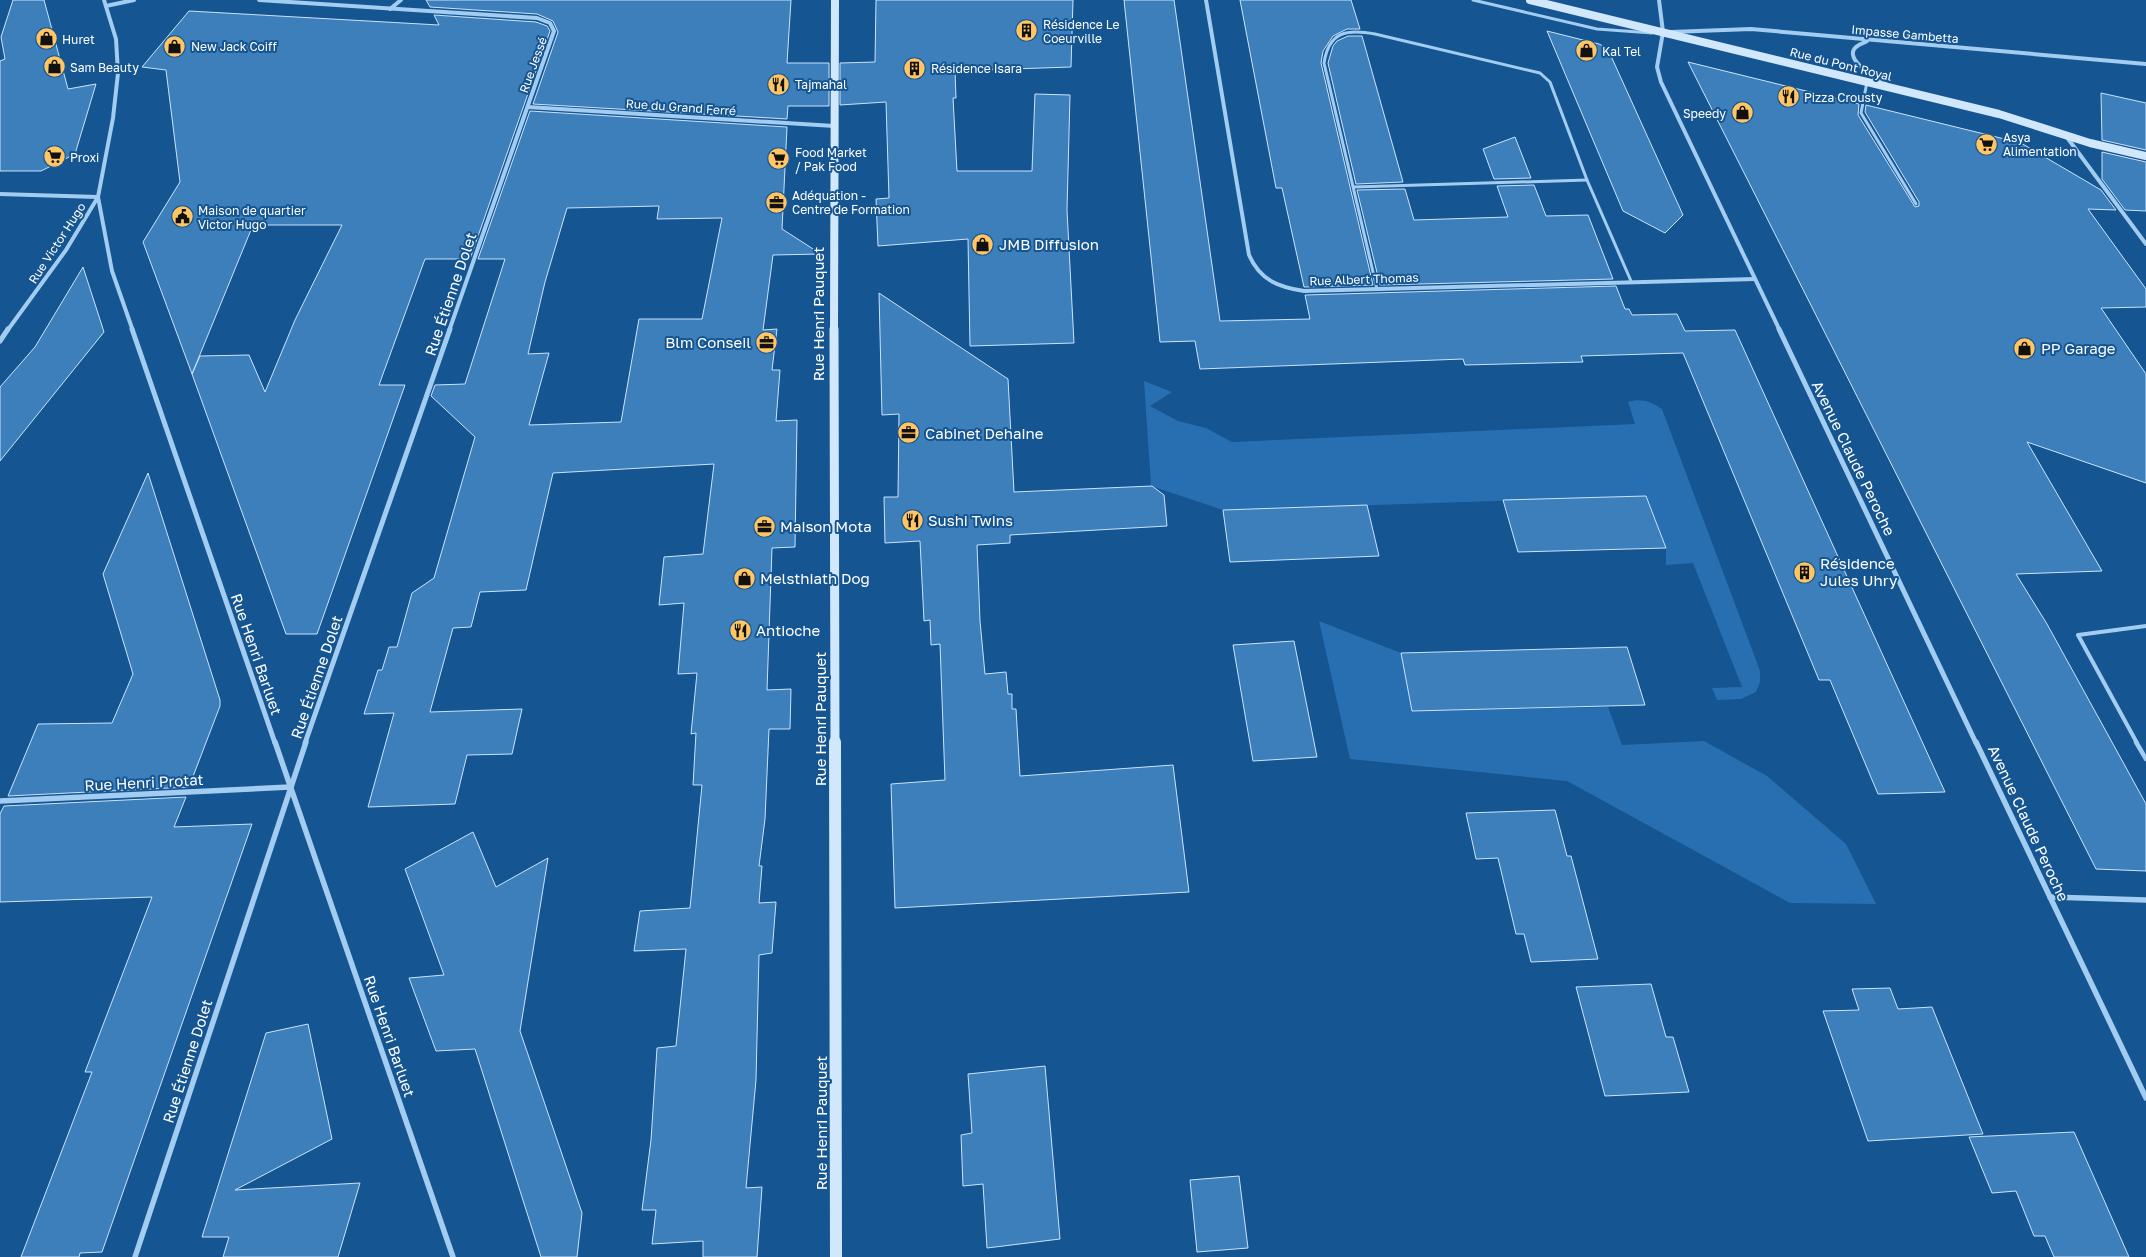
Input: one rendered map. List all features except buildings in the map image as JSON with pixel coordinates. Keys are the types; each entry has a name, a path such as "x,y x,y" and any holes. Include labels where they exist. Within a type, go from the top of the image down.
{"street":[{"name":"Rue Victor Hugo","path":"0,341 66,250 98,197 113,118 118,73 116,39 104,0"},
{"path":"106,6 134,0"},
{"name":"Rue Jessé","path":"258,0 544,19 550,22 554,31 554,38 528,107"},
{"path":"390,9 401,0"},
{"name":"Rue Henri Pauquet","path":"835,0 836,1257"},
{"name":"Rue Albert Thomas","path":"1206,0 1249,254 1253,267 1260,276 1287,289 1304,291 1754,278"},
{"name":"Rue du Pont Royal","path":"1530,0 1999,114 2066,135 2146,156"},
{"name":"Avenue Claude Peroche","path":"1659,0 1663,33 1656,61 1661,82 2146,1098"},
{"name":"Impasse Gambetta","path":"1663,33 1751,29 2146,64"},
{"path":"1869,40 1855,47 1853,51 1856,60 1870,75 1898,90"},
{"name":"Rue du Grand Ferré","path":"528,107 834,126"},
{"name":"Rue Étienne Dolet","path":"135,1257 290,788 528,107"},
{"path":"2066,135 2146,244"},
{"path":"0,194 98,197"},
{"name":"Rue Henri Barluet","path":"98,197 112,271 453,1257"},
{"name":"Rue Henri Protat","path":"0,802 290,788"},
{"path":"2050,897 2146,900"}],"lane":[{"path":"1473,0 1597,29 1635,33 1663,33"},
{"path":"1377,289 1324,63 1325,53 1334,38 1350,31 1376,34 1540,73 1550,82 1587,180 1631,281"},
{"path":"1867,82 1861,112 1916,204"},
{"path":"1354,187 1587,180"},
{"path":"2146,626 2078,635 2146,759"}],"shaded area":[{"path":"1144,381 1172,392 1150,406 1178,421 1206,428 1232,442 1635,424 1628,402 1641,400 1653,404 1662,409 1760,671 1760,682 1756,692 1741,699 1717,700 1712,688 1742,687 1693,563 1666,565 1666,547 1646,496 1223,510 1151,486"},
{"path":"1319,621 1401,653 1412,711 1608,707 1622,745 1704,741 1767,776 1846,844 1876,904 1790,903 1567,781 1350,759"}],"place":[{"name":"Résidence Le Coeurville","path":"1027,31"},
{"name":"Huret","path":"46,39"},
{"name":"New Jack Coiff","path":"175,46"},
{"name":"Kal Tel","path":"1586,51"},
{"name":"Sam Beauty","path":"54,67"},
{"name":"Résidence Isara","path":"915,68"},
{"name":"Tajmahal","path":"779,84"},
{"name":"Pizza Crousty","path":"1788,97"},
{"name":"Speedy","path":"1742,113"},
{"name":"Asya Alimentation","path":"1987,144"},
{"name":"Proxi","path":"54,157"},
{"name":"Food Market / Pak Food","path":"779,159"},
{"name":"Adéquation - Centre de Formation","path":"776,202"},
{"name":"Maison de quartier Victor Hugo","path":"182,217"},
{"name":"JMB Diffusion","path":"983,244"},
{"name":"Blm Conseil","path":"767,342"},
{"name":"PP Garage","path":"2025,348"},
{"name":"Cabinet Dehaine","path":"909,433"},
{"name":"Sushi Twins","path":"912,520"},
{"name":"Maison Mota","path":"764,526"},
{"name":"Résidence Jules Uhry","path":"1804,572"},
{"name":"Melsthiath Dog","path":"744,578"},
{"name":"Antioche","path":"740,630"}]}
